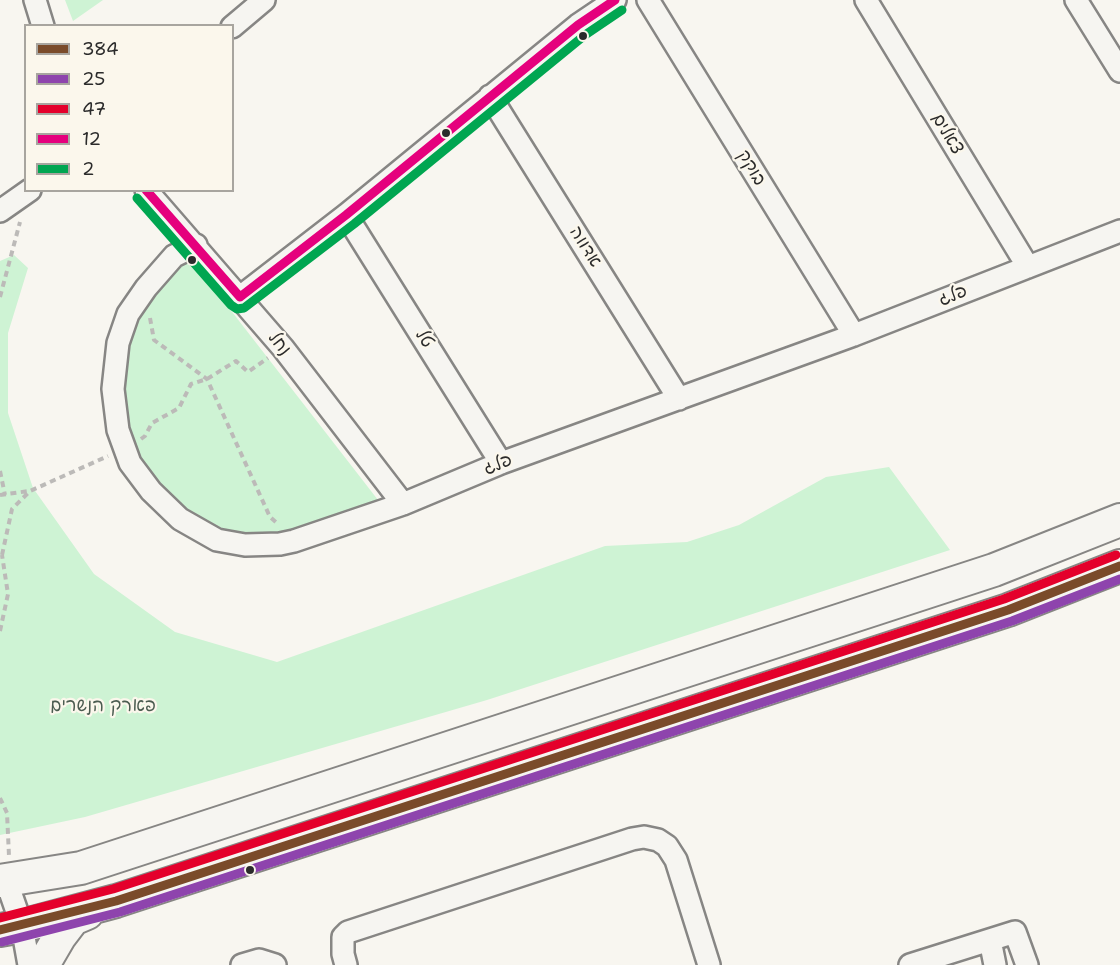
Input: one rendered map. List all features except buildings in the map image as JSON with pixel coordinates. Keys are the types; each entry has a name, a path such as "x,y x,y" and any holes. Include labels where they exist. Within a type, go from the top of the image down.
{"highway":[{"path":"3,881 81,868 994,570 1120,520"},
{"path":"43,965 73,919 116,901 1008,610 1120,566"},
{"path":"7,923 116,901"}],"street":[{"path":"35,0 43,24"},
{"path":"234,25 264,0"},
{"path":"240,297 346,215 578,25 615,0"},
{"name":"בוקק","path":"648,0 854,335"},
{"name":"צאלים","path":"866,0 1028,267"},
{"path":"1076,0 1120,71"},
{"name":"אדווה","path":"490,96 679,399"},
{"path":"0,211 28,192"},
{"name":"נחל","path":"148,192 283,348 403,504"},
{"name":"טל","path":"346,215 501,463"},
{"name":"פלג","path":"196,245 174,256 146,288 128,314 118,343 113,389 118,430 130,463 151,491 180,519 217,540 245,545 280,544 294,541 403,504 501,463 854,335 1120,231"},
{"path":"346,965 342,954 342,944 343,937 348,932 644,837 658,840 667,846 676,861 709,965"},
{"path":"3,881 7,923 28,965"},
{"path":"910,965 1015,932 1027,965"},
{"path":"990,940 995,965"},
{"path":"242,965 259,960 275,965"}],"path":[{"path":"0,297 29,192"},
{"path":"146,288 154,340 207,379 270,517 294,541"},
{"path":"0,471 3,495 30,490"},
{"path":"0,551 8,594 0,631"},
{"path":"0,798 7,813 9,863 3,881"}],"green space":[{"path":"65,0 103,0 73,21"},
{"name":"פארק הנשרים","path":"14,255 28,268 8,333 8,413 33,488 94,574 175,632 277,662 605,546 687,542 739,525 826,477 889,467 950,550 487,700 85,817 0,835 0,261"},
{"path":"191,259 378,500 303,527 278,533 246,534 221,529 186,510 159,483 140,458 130,428 125,389 129,345 138,319 155,295"}],"transit line":[{"name":"12","path":"240,297 346,215 578,25 615,0"},
{"name":"2","path":"137,198 231,305 237,309 244,308 354,224 585,35 622,10"},
{"name":"12","path":"148,192 240,297"},
{"name":"47","path":"0,918 113,889 1004,599 1116,555"},
{"name":"384","path":"0,930 116,901 1008,610 1120,566"},
{"name":"25","path":"2,942 120,912 1012,621 1120,579"}]}
